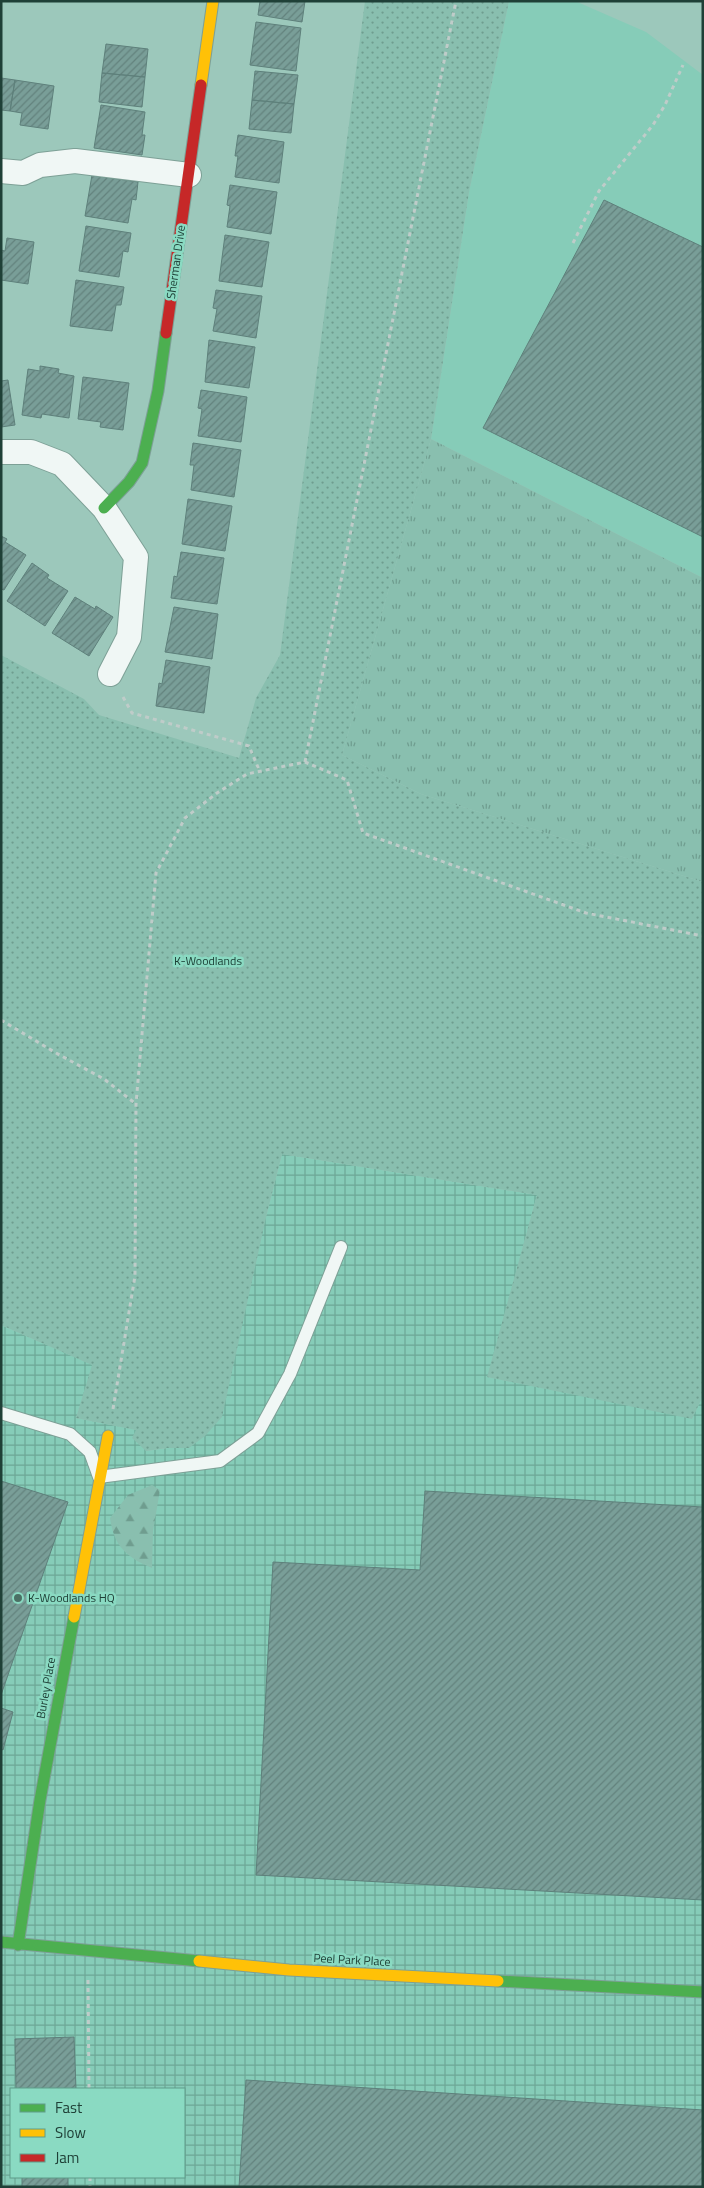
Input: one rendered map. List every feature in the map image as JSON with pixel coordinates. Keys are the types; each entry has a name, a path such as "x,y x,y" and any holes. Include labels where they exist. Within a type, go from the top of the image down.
{"street":[{"name":"Sherman Drive","path":"104,508 129,482 142,462 158,391 213,1"},
{"path":"1,171 23,173 40,166 75,161 189,175"},
{"path":"1,452 31,452 62,464 104,508 136,557 129,637 110,674"},
{"name":"Burley Place","path":"18,1945 40,1800 108,1436"},
{"name":"Peel Park Place","path":"1,1942 289,1970 703,1992"}],"lane":[{"path":"1,1413 70,1434 90,1452 99,1477 220,1461 258,1433 290,1374 341,1248"}],"path":[{"path":"304,762 456,1"},
{"path":"573,243 599,191 653,124 665,104 683,65"},
{"path":"110,674 132,712 249,746 260,772"},
{"path":"108,1436 135,1276 136,1104 156,873 185,818 216,793 247,774 304,762 347,780 363,833 586,913 703,936"},
{"path":"1,1020 56,1054 104,1079 136,1104"},
{"path":"87,1949 89,2088"}],"shaded area":[{"path":"509,1 575,1 646,32 703,75 703,578 431,439 469,192"},
{"path":"282,1154 537,1195 488,1377 692,1418 703,1396 703,2187 1,2187 1,1325 93,1365 76,1418 137,1430 146,1451 167,1448 189,1448 267,1213"}],"green space":[{"name":"K-Woodlands","path":"365,1 509,1 469,192 431,439 342,755 421,794 703,882 703,1396 692,1419 487,1377 537,1195 282,1154 267,1213 222,1417 205,1436 189,1448 167,1448 146,1451 132,1438 136,1430 76,1418 92,1365 1,1325 1,655 84,699 99,715 239,758 256,698 280,655"},
{"path":"431,439 703,578 703,882 421,794 342,755"},
{"path":"152,1485 160,1490 153,1531 152,1568 128,1555 118,1543 110,1518 128,1495"}],"building":[{"path":"260,1 305,1 302,22 258,15"},
{"path":"256,22 301,28 296,71 250,65"},
{"path":"106,44 148,49 145,77 102,73"},
{"path":"255,71 298,75 294,104 252,100"},
{"path":"102,73 145,77 142,107 99,102"},
{"path":"1,78 15,80 10,111 1,110"},
{"path":"15,80 54,86 48,129 20,125 22,113 10,111"},
{"path":"252,100 294,104 291,133 249,129"},
{"path":"101,105 145,112 142,135 145,135 142,155 94,148"},
{"path":"238,135 284,142 279,183 235,177"},
{"path":"92,175 138,182 136,200 132,199 128,223 85,216"},
{"path":"230,185 277,192 271,234 227,227 230,206 227,205"},
{"path":"604,200 703,247 703,537 483,428"},
{"path":"86,226 131,233 128,252 123,251 119,277 79,271"},
{"path":"225,235 269,242 262,287 219,281"},
{"path":"7,238 34,242 28,284 1,280 1,250 5,251"},
{"path":"76,280 124,287 121,305 116,305 112,331 70,326"},
{"path":"216,290 262,296 256,338 213,331 217,309 213,308"},
{"path":"209,340 255,347 249,388 205,382"},
{"path":"40,366 59,369 58,373 74,376 69,418 42,414 41,418 22,415 28,369 40,371"},
{"path":"83,377 129,383 123,430 100,427 101,422 78,419"},
{"path":"8,380 15,425 1,427 1,381"},
{"path":"201,390 247,397 241,442 198,436 202,409 198,408"},
{"path":"193,443 241,450 234,497 191,490 194,465 190,465"},
{"path":"188,499 232,506 225,551 182,544"},
{"path":"1,536 7,539 5,542 26,555 4,590 1,589"},
{"path":"181,552 224,558 217,604 171,598 174,576 177,577"},
{"path":"32,563 49,575 47,578 68,591 45,626 7,601"},
{"path":"75,597 95,609 96,606 113,617 89,656 52,633"},
{"path":"174,607 218,614 212,659 165,652"},
{"path":"166,660 210,667 204,713 156,706 159,683 162,684"},
{"name":"K-Woodlands HQ","path":"1,1481 68,1502 1,1695"},
{"path":"425,1491 703,1507 703,1900 256,1875 273,1562 420,1570"},
{"path":"1,1708 13,1712 3,1750 1,1749"},
{"path":"74,2037 76,2088 16,2088 15,2039"},
{"path":"246,2080 703,2110 703,2187 239,2187"},
{"path":"22,2178 68,2178 68,2187 22,2187"}],"traffic: fast":[{"path":"104,508 129,482 142,463 158,391 166,333"},
{"path":"18,1945 40,1800 74,1617"},
{"path":"1,1942 199,1961"},
{"path":"498,1981 703,1992"}],"traffic: slow":[{"path":"201,85 213,1"},
{"path":"74,1617 108,1436"},
{"path":"199,1961 289,1970 498,1981"}],"traffic: jam":[{"path":"166,333 201,85"}],"place":[{"name":"K-Woodlands HQ","path":"18,1598"}]}
